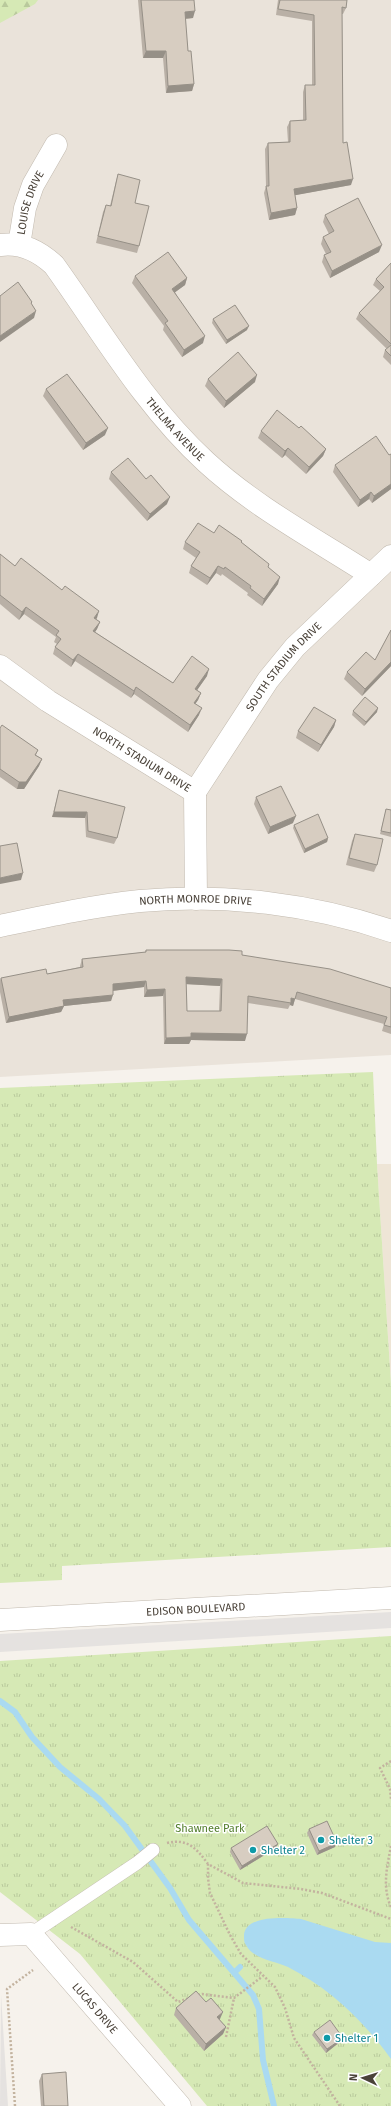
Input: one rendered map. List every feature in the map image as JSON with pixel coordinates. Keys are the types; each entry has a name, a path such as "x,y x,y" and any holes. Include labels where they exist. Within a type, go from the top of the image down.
{"street":[{"name":"LOUISE DRIVE","path":"10,245 26,208 33,185 56,145"},
{"name":"THELMA AVENUE","path":"10,245 39,253 54,265 150,401 206,462 251,499 384,565"},
{"name":"SOUTH STADIUM DRIVE","path":"195,792 268,680 309,632 384,565"},
{"name":"NORTH STADIUM DRIVE","path":"0,666 48,701 195,792 196,899"},
{"name":"NORTH MONROE DRIVE","path":"0,926 86,908 141,901 196,899 260,903 300,909 339,917 391,931"},
{"name":"EDISON BOULEVARD","path":"0,1620 391,1598"},
{"path":"0,1935 31,1934"},
{"name":"LUCAS DRIVE","path":"31,1934 180,2106"}],"lane":[{"path":"31,1934 137,1863 153,1850"}],"path":[{"path":"391,1761 380,1768 390,1789 391,1799"},
{"path":"153,1850 165,1843 176,1840 191,1844 208,1864 243,1883 301,1888 322,1893 391,1919"},
{"path":"391,1846 385,1878 387,1899 391,1907"},
{"path":"208,1864 210,1893 230,1935 241,1954 275,1986 285,2008 294,2038 340,2106"},
{"path":"54,1918 134,1962 178,2002 202,1994 234,1998"},
{"path":"14,2106 7,1988 37,1966"},
{"path":"226,2037 234,1998 253,1982 263,1976"}],"shaded area":[{"path":"0,0 391,0 391,1055 0,1077"},
{"path":"377,1164 391,1164 391,1384"},
{"path":"391,1612 391,1628 0,1652 0,1634"},
{"path":"1,1995 8,2106 0,2106"}],"green space":[{"path":"0,0 38,0 35,4 0,23"},
{"path":"373,1072 377,1164 391,1384 391,1547 62,1566 62,1580 0,1583 0,1088"},
{"name":"Shawnee Park","path":"391,1636 391,2106 207,2106 80,1954 0,1892 0,1661"}],"water":[{"path":"277,1918 301,1919 375,1942 391,1943 391,2059 381,2045 357,2019 331,1995 303,1975 288,1967 254,1954 249,1950 245,1943 244,1937 246,1930 251,1924 258,1921"}],"building":[{"path":"141,0 194,0 195,11 185,12 188,51 191,51 194,84 168,86 166,51 146,51"},
{"path":"280,0 347,0 346,8 342,7 343,143 347,142 353,179 294,189 297,208 271,213 266,186 269,186 268,143 290,142 290,121 306,120 305,85 315,85 314,15 278,9"},
{"path":"118,174 140,180 135,203 149,206 139,246 98,236 106,205 111,206"},
{"path":"358,198 382,245 332,271 324,255 331,252 323,237 334,231 325,215"},
{"path":"168,252 187,278 172,289 205,336 184,350 165,323 168,321 135,276"},
{"path":"391,263 391,344 359,313 384,287 376,279"},
{"path":"18,282 32,302 31,303 36,311 0,336 0,296"},
{"path":"235,305 249,326 227,340 213,319"},
{"path":"391,345 391,356 385,350"},
{"path":"238,352 257,375 226,401 208,379"},
{"path":"67,374 108,428 86,443 46,389"},
{"path":"277,410 299,428 301,426 326,449 309,467 288,448 285,451 261,431"},
{"path":"376,436 389,455 391,454 391,484 374,496 371,492 360,500 335,465"},
{"path":"128,458 146,479 151,475 170,497 150,514 111,472"},
{"path":"198,523 214,533 219,525 242,541 241,542 269,564 268,567 280,577 264,599 250,588 251,586 225,567 224,569 218,566 210,578 191,566 200,552 185,542"},
{"path":"0,554 15,566 21,558 62,590 65,586 99,611 94,618 100,622 93,631 173,683 192,656 209,669 195,689 201,693 194,703 202,708 190,725 136,687 134,691 78,654 73,660 55,647 61,639 56,635 59,631 26,607 22,612 0,595"},
{"path":"391,630 391,662 365,689 347,672 366,652 375,660"},
{"path":"365,697 378,708 366,722 353,711"},
{"path":"314,707 336,720 321,745 298,731"},
{"path":"2,725 38,750 35,755 42,759 26,782 19,782 0,769 0,728"},
{"path":"281,786 296,816 270,827 256,797"},
{"path":"59,790 125,807 117,838 88,831 87,812 54,812"},
{"path":"386,809 391,810 391,833 381,831"},
{"path":"318,814 328,838 305,849 294,825"},
{"path":"355,834 383,839 377,865 349,858"},
{"path":"17,843 23,873 0,878 0,846"},
{"path":"146,950 242,951 242,955 330,969 391,988 391,1027 384,1025 387,1017 297,992 295,999 291,998 291,1003 248,996 247,1034 191,1033 191,1037 166,1038 165,989 147,990 146,981 113,984 113,995 63,1000 64,1006 9,1017 1,978 46,969 47,974 83,967 82,959 146,952","holes":["186,977 222,979 221,1011 187,1011"]},
{"name":"Shelter 3","path":"327,1821 337,1843 319,1851 309,1829"},
{"name":"Shelter 2","path":"267,1826 278,1844 242,1866 231,1848"},
{"path":"196,1991 206,2002 211,1998 223,2012 217,2017 226,2027 206,2044 176,2008"},
{"name":"Shelter 1","path":"330,2020 343,2038 327,2049 314,2032"},
{"path":"66,2072 68,2106 44,2106 42,2074"}],"waterway":[{"path":"0,1701 15,1712 32,1737 60,1767 99,1799 125,1826 170,1888 189,1920 253,1995 259,2009 263,2060 274,2106"},
{"path":"234,1973 240,1967"}],"place":[{"name":"Shelter 3","path":"321,1840"},
{"name":"Shelter 2","path":"253,1850"},
{"name":"Shelter 1","path":"327,2038"}]}
